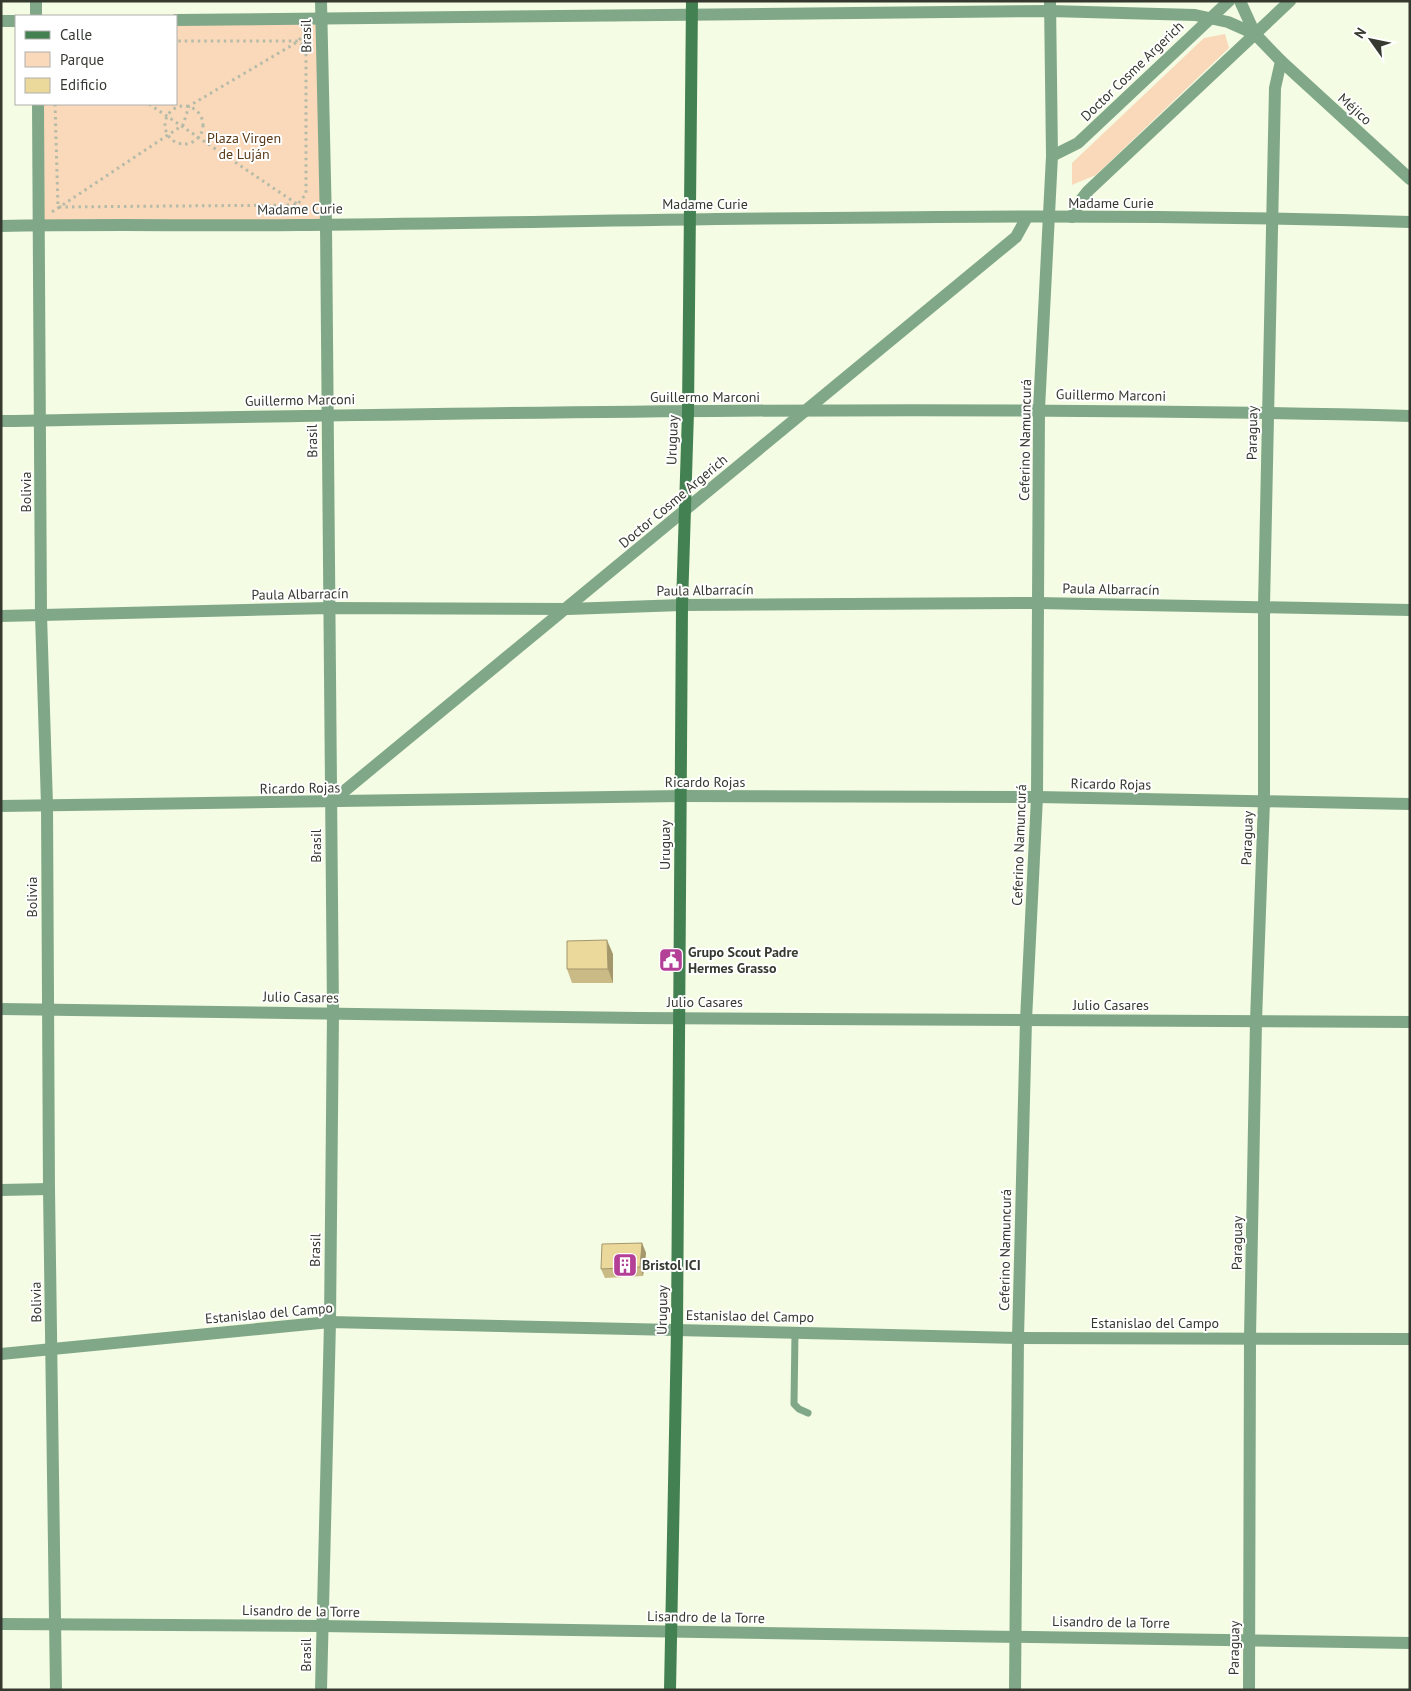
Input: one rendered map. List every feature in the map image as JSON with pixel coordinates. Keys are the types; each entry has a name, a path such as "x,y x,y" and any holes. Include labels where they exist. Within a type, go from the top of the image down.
{"street":[{"path":"36,1 36,15"},
{"name":"Brasil","path":"321,1 326,224 332,1012 330,1322 321,1626 322,1690"},
{"name":"Uruguay","path":"670,1690 677,1330 682,605 688,412 692,1"},
{"name":"Doctor Cosme Argerich","path":"1052,156 1078,143 1229,1"},
{"path":"1240,1 1255,34 1281,61"},
{"path":"1072,218 1088,191 1290,1"},
{"path":"178,20 692,15 1050,6 1211,17 1255,34"},
{"name":"Ceferino Namuncurá","path":"1015,1690 1018,1338 1026,1020 1037,798 1039,410 1052,156 1050,6"},
{"path":"1,21 15,21"},
{"name":"Méjico","path":"1281,61 1410,179"},
{"name":"Paraguay","path":"1249,1690 1250,1338 1256,1021 1264,801 1264,606 1267,412 1275,88 1281,61"},
{"name":"Bolivia","path":"38,105 41,615 47,805 49,1189 56,1690"},
{"name":"Doctor Cosme Argerich","path":"331,802 568,609 684,510 1016,237 1027,217"},
{"name":"Madame Curie","path":"1,226 297,225 690,218 1027,217 1272,218 1410,222"},
{"name":"Guillermo Marconi","path":"1,421 326,414 1039,410 1267,412 1410,416"},
{"name":"Paula Albarracín","path":"1,616 330,608 568,609 682,605 1037,603 1410,610"},
{"name":"Ricardo Rojas","path":"1,806 681,796 1037,798 1410,804"},
{"name":"Julio Casares","path":"1,1009 332,1012 639,1018 679,1016 1410,1022"},
{"path":"1,1190 49,1189"},
{"name":"Estanislao del Campo","path":"1,1354 330,1322 1018,1338 1410,1339"},
{"name":"Lisandro de la Torre","path":"1,1624 321,1626 1250,1639 1410,1643"}],"lane":[{"path":"795,1332 794,1404 799,1409 808,1413"}],"path":[{"path":"189,106 201,117 203,129 199,137 192,143 182,145 172,141 167,136 164,124 167,115 177,107 189,106 298,41 321,20"},
{"path":"178,41 298,41 306,47 306,194 297,205"},
{"path":"55,105 58,207"},
{"path":"151,105 297,202 297,225"},
{"path":"40,225 58,207 183,125 189,106"},
{"path":"58,207 297,205"}],"green space":[{"name":"Plaza Virgen de Luján","path":"178,20 321,20 326,224 40,225 38,105 178,105"},
{"path":"1225,34 1229,48 1096,175 1072,185 1072,163 1204,38"}],"building":[{"path":"607,940 608,969 567,969 567,941"},
{"path":"642,1243 640,1267 601,1269 602,1244"}],"place":[{"name":"Grupo Scout Padre Hermes Grasso","path":"671,960"},
{"name":"Bristol ICI","path":"625,1265"}]}
